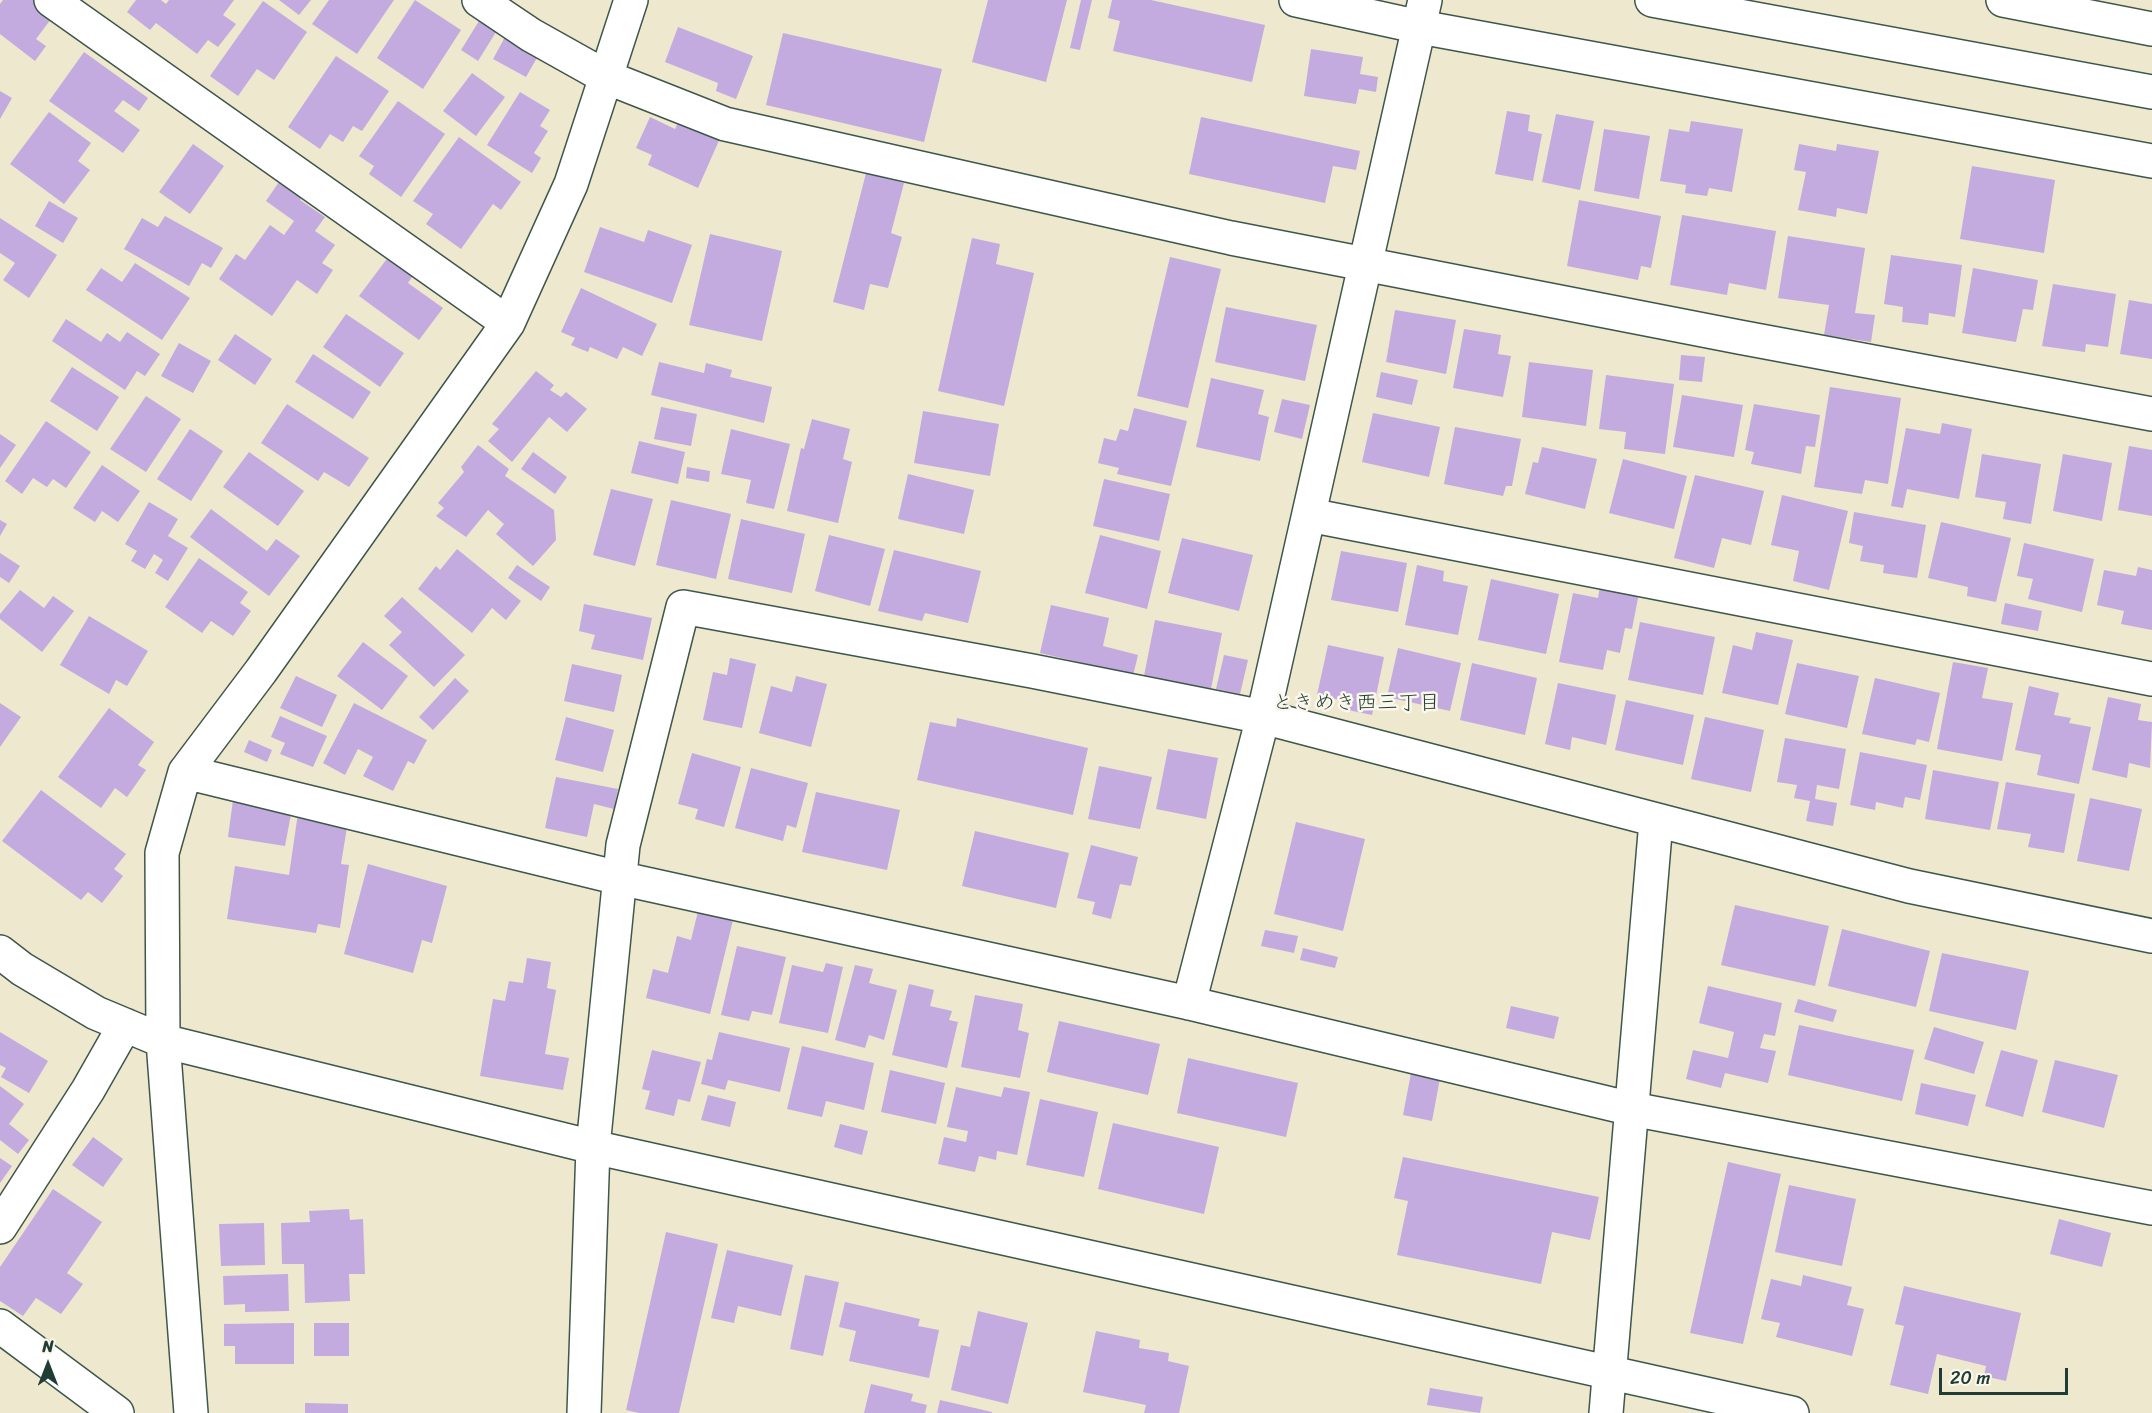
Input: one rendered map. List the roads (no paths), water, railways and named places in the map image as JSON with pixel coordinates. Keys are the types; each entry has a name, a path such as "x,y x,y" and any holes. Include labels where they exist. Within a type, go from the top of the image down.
{"street":[{"path":"51,0 508,323"},
{"path":"479,0 531,35 606,76 725,124 1232,238 2152,414"},
{"path":"191,1413 163,1041 162,853 185,772 267,662 508,323 571,184 631,0"},
{"path":"1296,0 1422,13 2152,161"},
{"path":"1652,0 2152,92"},
{"path":"2003,0 2152,29"},
{"path":"1189,1003 1263,717 1422,13"},
{"path":"1310,515 2152,680"},
{"path":"584,1413 593,1147 623,845 683,607 1032,671 1263,717 1909,886 2152,936"},
{"path":"185,772 620,878 1189,1003 1632,1109 2152,1208"},
{"path":"1606,1413 1656,821"},
{"path":"0,952 22,969 96,1013 163,1041 593,1147 1792,1413"},
{"path":"0,1227 88,1090 125,1026"},
{"path":"0,1326 117,1413"}],"district":[{"name":"ときめき西三丁目","path":"1356,704"}]}
